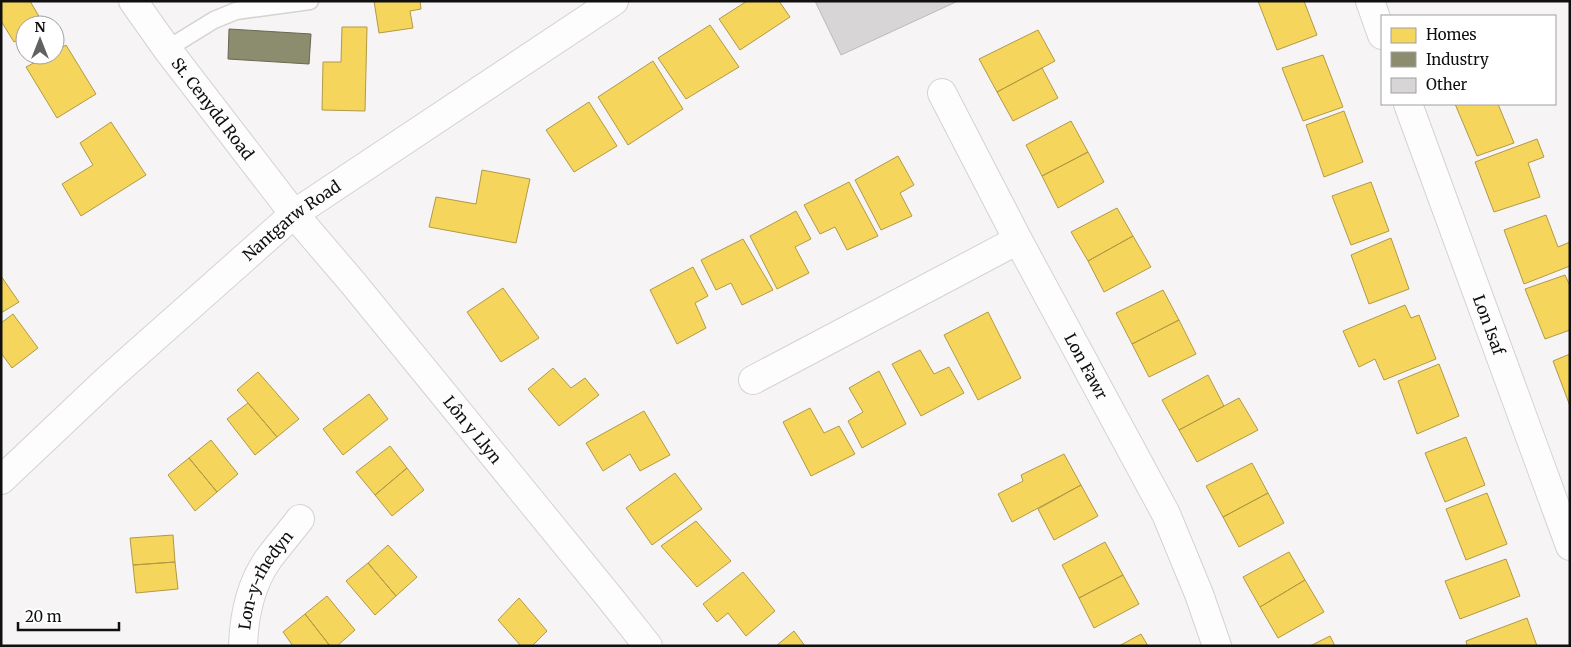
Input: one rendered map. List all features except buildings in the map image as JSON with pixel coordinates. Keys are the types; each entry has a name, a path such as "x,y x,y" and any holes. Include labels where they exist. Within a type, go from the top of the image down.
{"street":[{"name":"St. Cenydd Road","path":"133,1 167,49 294,214"},
{"name":"Nantgarw Road","path":"1,480 108,379 294,214 614,1"},
{"path":"1370,1 1381,32"},
{"name":"Lon Fawr","path":"942,93 1018,240 1166,514 1199,594 1217,646"},
{"name":"Lon Isaf","path":"1408,105 1570,546"},
{"name":"Lôn y Llyn","path":"294,214 353,283 647,645"},
{"path":"753,380 1018,240"},
{"name":"Lon-y-rhedyn","path":"243,646 244,628 252,591 268,559 300,519"}],"lane":[{"path":"167,49 214,20 236,11 310,1"}]}
